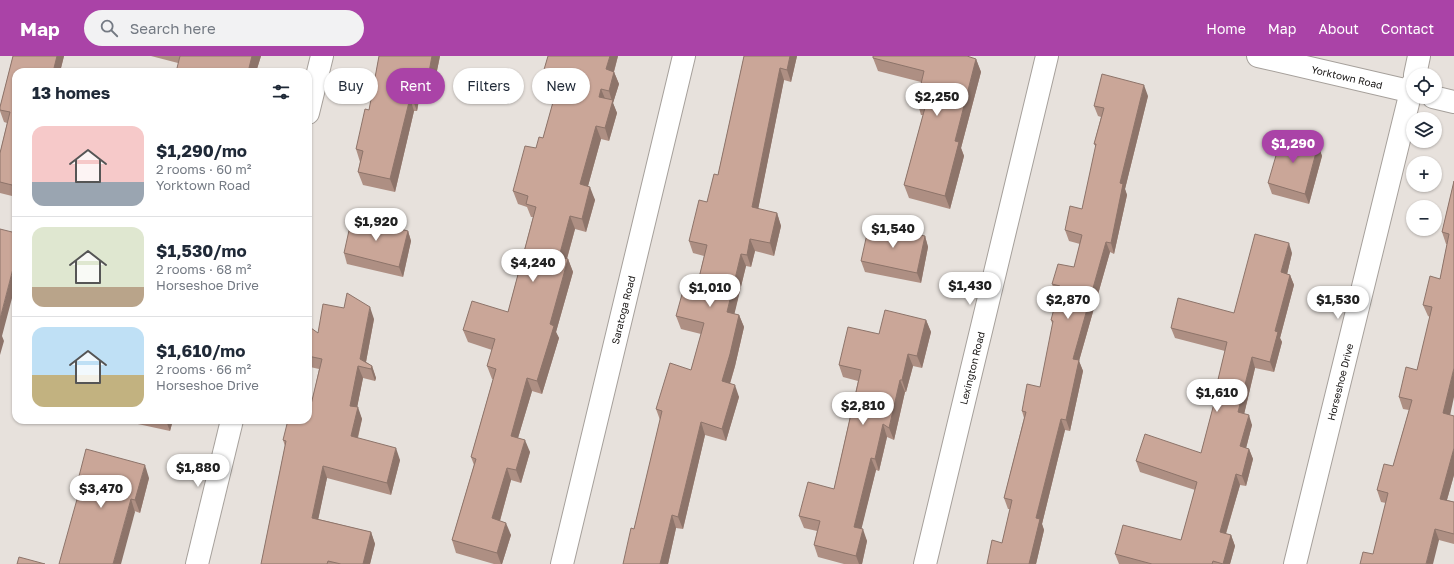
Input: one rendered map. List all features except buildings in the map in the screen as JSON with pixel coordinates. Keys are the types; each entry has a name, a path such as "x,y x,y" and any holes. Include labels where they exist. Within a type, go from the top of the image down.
{"street":[{"path":"312,97 322,56"},
{"name":"Saratoga Road","path":"562,564 684,56"},
{"name":"Lexington Road","path":"925,564 1048,56"},
{"name":"Yorktown Road","path":"1258,56 1406,84"},
{"name":"Horseshoe Drive","path":"1417,68 1419,56"},
{"path":"1442,99 1454,102"},
{"name":"Horseshoe Drive","path":"1295,564 1408,104"},
{"path":"197,564 231,424"}]}
